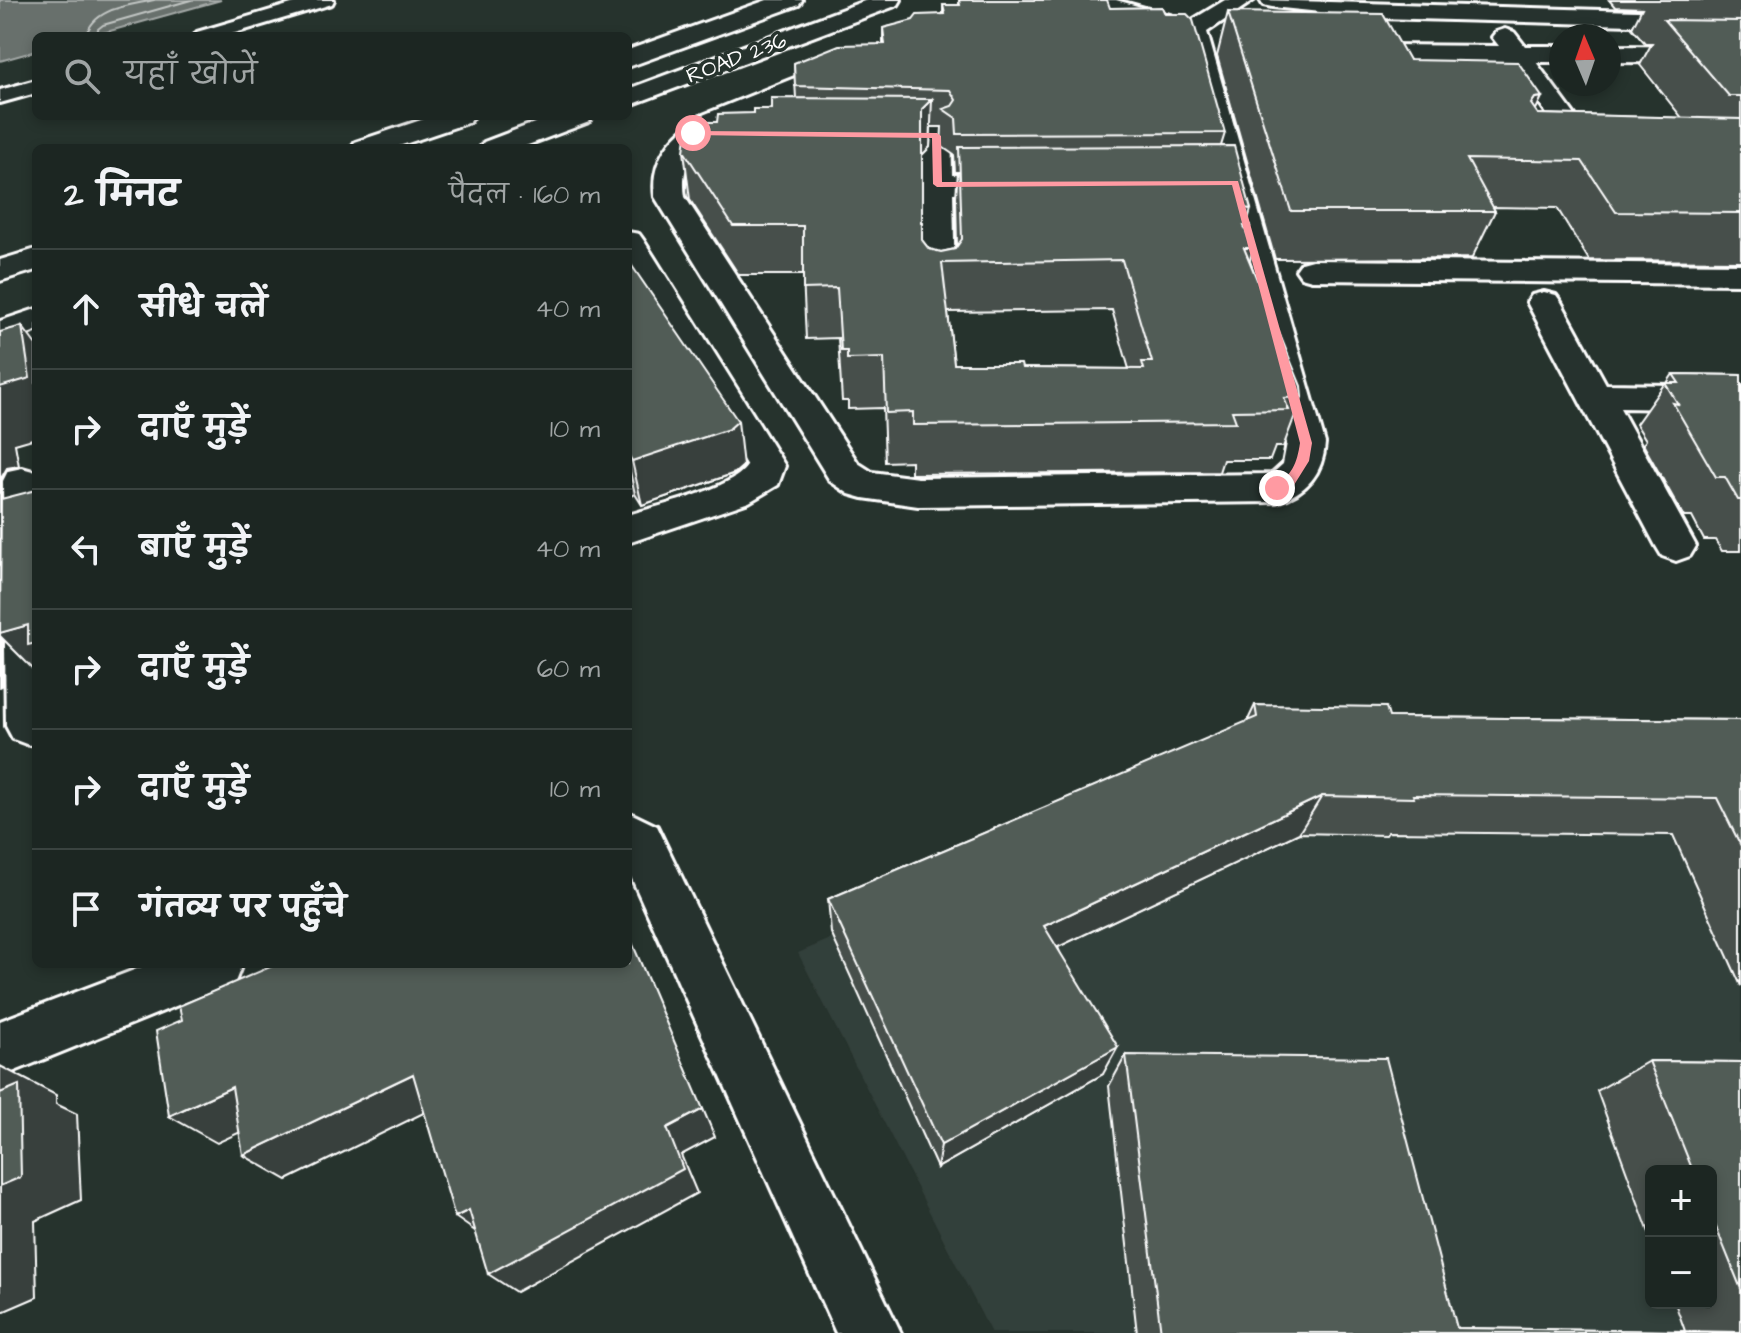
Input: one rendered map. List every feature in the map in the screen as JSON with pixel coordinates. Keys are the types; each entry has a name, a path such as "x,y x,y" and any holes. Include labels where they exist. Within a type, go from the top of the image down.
{"street":[{"path":"632,58 790,0"},
{"name":"ROAD 236","path":"632,96 889,0"},
{"path":"1089,0 1194,29 1242,0"},
{"path":"1272,0 1378,11 1741,21"},
{"path":"1489,14 1588,152"},
{"path":"874,54 729,112 693,133 674,154 668,168 670,197 840,468 863,484 906,491 1022,492 1287,486 1303,461 1306,443 1220,183 1194,29"},
{"path":"1385,53 1549,54"},
{"path":"1621,54 1741,55"},
{"path":"377,144 448,120"},
{"path":"505,144 568,120"},
{"path":"906,135 937,127 939,289"},
{"path":"693,133 754,134"},
{"path":"1557,152 1618,153"},
{"path":"937,184 1047,184"},
{"path":"632,255 642,291 765,464 766,471 754,483 696,507 632,528"},
{"path":"0,271 32,260"},
{"path":"1312,270 1741,274"},
{"path":"1544,302 1676,546"},
{"path":"0,333 32,321"},
{"path":"1595,396 1741,398"},
{"path":"22,481 22,728"},
{"path":"632,837 640,842 869,1333"},
{"path":"0,1049 206,968"}],"lane":[{"path":"217,32 325,0"},
{"path":"0,97 32,87"}],"shaded area":[{"path":"1247,759 1741,783 1741,1333 991,1333 798,953"}],"water":[{"path":"0,0 221,0 106,32 32,32 32,52 0,61"}],"building":[{"path":"959,0 1107,0 1110,8 1162,7 1165,14 1187,14 1193,20 1225,133 957,134 956,118 943,109 952,106 956,100 950,90 795,86 794,63 839,45 885,44 883,28 913,20 917,15 945,14 943,5 960,5"},
{"path":"1228,12 1383,14 1409,60 1518,62 1542,97 1535,98 1531,104 1538,114 1741,119 1741,213 1616,212 1582,161 1467,159 1495,211 1291,211"},
{"path":"1664,20 1741,21 1741,96 1729,96"},
{"path":"771,98 932,99 922,109 922,240 929,249 941,252 955,249 962,239 959,147 1234,146 1251,209 1243,208 1250,226 1244,226 1253,248 1244,248 1301,386 1302,397 1284,398 1289,410 1232,411 1236,422 913,425 913,412 886,413 884,358 847,359 847,351 841,351 837,288 803,289 803,226 733,226 684,151 688,122 717,122 718,114 771,109","holes":["1122,260 1152,362 1142,362 1144,369 954,364 942,263"]},
{"path":"632,266 738,421 729,429 632,461"},
{"path":"22,326 30,378 0,387 0,332"},
{"path":"1673,374 1741,375 1741,500 1738,500 1725,477 1716,477 1673,403 1678,404 1665,383 1679,383"},
{"path":"32,491 32,644 28,645 28,625 0,633 1,499"},
{"path":"1255,705 1386,707 1389,717 1741,720 1741,846 1717,798 1322,796 1044,926 1118,1047 941,1145 828,899 1257,717"},
{"path":"632,942 703,1109 667,1128 683,1169 488,1274 469,1210 455,1217 413,1074 243,1155 232,1087 169,1116 156,1031 182,1020 179,1006 268,968 632,968"},
{"path":"1126,1055 1386,1058 1457,1328 1741,1333 1161,1333"},
{"path":"1649,1061 1741,1062 1741,1289 1717,1230 1717,1165 1691,1165"},
{"path":"19,1085 21,1177 0,1186 0,1093"}],"route":[{"path":"693,133 937,136 937,184 1235,183 1306,443 1303,461 1290,482 1277,488"}]}
